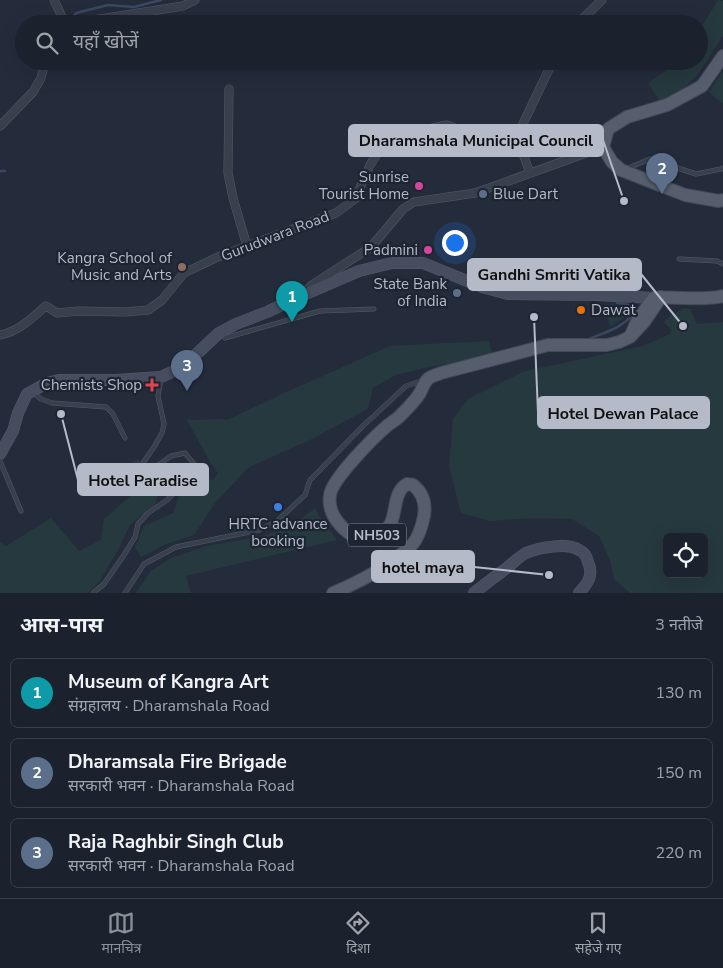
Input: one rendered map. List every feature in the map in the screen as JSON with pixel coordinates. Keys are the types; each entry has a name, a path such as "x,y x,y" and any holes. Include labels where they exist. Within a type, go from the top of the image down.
{"main road":[{"path":"723,56 702,86 667,106 627,117 608,129 603,147 612,162 622,170 685,195 723,200"},
{"path":"0,454 13,431 18,413 27,394 47,383 59,380 116,380 161,377 189,361 220,333 236,324 359,271 392,263 423,263 482,287 508,294 688,299 723,296"},
{"path":"427,379 440,373 548,345 607,345 619,342 630,337 644,322 658,298"},
{"name":"NH503","path":"333,593 359,582 385,566 412,546 418,537 425,511 421,493 413,485 407,484 400,490 389,526 379,534 364,539 359,539 348,533 334,516 330,508 330,493 340,474 370,441 398,418 419,394 427,379"},
{"path":"474,593 525,554 540,549 560,546 578,549 587,558 591,573 579,593"}],"street":[{"path":"54,0 61,15"},
{"path":"126,15 183,6 195,0"},
{"path":"586,15 602,0"},
{"path":"0,126 33,92 42,70"},
{"path":"530,173 515,132 520,130 549,70"},
{"path":"229,89 228,173 247,246"},
{"name":"Gurudwara Road","path":"0,335 7,334 22,326 46,306 57,313 148,310 162,300 184,273 218,257 336,213 354,198 379,151 424,130 447,125 480,138 499,139 515,132"},
{"path":"301,296 312,285 371,247 403,209 414,202 475,193 603,147"}],"lane":[{"path":"622,170 650,159 696,174 721,170 723,168"},
{"path":"679,259 717,261 723,264"},
{"path":"225,338 320,311 374,309"},
{"path":"93,593 104,584 124,555 135,537 138,524 148,512 167,500 194,474 194,464 185,453 171,456 148,472 143,463 162,433 164,424 158,396 161,377"},
{"path":"125,593 144,564 176,547 259,530 276,522 305,495 310,480 364,425 406,386 427,379"},
{"path":"32,391 40,399 52,403 106,407 113,414 125,438"},
{"path":"0,461 21,511"}],"green space":[{"path":"718,0 723,1 723,36 708,59 708,16"},
{"path":"667,70 701,70 685,87 660,101 648,83"},
{"path":"723,71 723,104 709,92"},
{"path":"604,304 624,308 626,315 610,326"},
{"path":"685,308 690,309 697,324 723,322 723,593 630,593 614,579 610,560 599,536 572,519 533,518 490,521 461,513 449,466 453,419 468,399 525,371 643,346 670,334 671,330 664,322 671,315"},
{"path":"489,341 493,357 428,367 396,375 373,388 368,409 310,440 249,467 215,503 194,535 166,544 141,557 135,548 144,526 173,513 180,493 193,476 213,480 218,473 187,420 229,419 390,346"},
{"path":"138,459 158,491 156,503 130,525 101,579 88,593 0,593 0,542 6,546 51,518 79,551 101,540 104,519 142,486 126,471 125,466"},
{"path":"315,508 337,540 186,576 191,593 136,593 151,571 171,558 207,546 259,537 292,526"}],"waterway":[{"path":"75,15 76,13 108,5 134,7 161,0"},
{"path":"0,171 5,171"},
{"path":"589,339 618,327 632,315 630,306 617,303"}],"place":[{"name":"Sunrise Tourist Home","path":"419,186"},
{"name":"Blue Dart","path":"483,194"},
{"name":"Dharamsala Fire Brigade","path":"662,194"},
{"name":"Dharamshala Municipal Council","path":"624,201"},
{"name":"Padmini","path":"428,250"},
{"name":"Kangra School of Music and Arts","path":"182,267"},
{"name":"State Bank of India","path":"457,293"},
{"name":"Dawat","path":"581,310"},
{"name":"Hotel Dewan Palace","path":"534,317"},
{"name":"Museum of Kangra Art","path":"292,322"},
{"name":"Gandhi Smriti Vatika","path":"683,326"},
{"name":"Chemists Shop","path":"152,385"},
{"name":"Raja Raghbir Singh Club","path":"187,391"},
{"name":"Hotel Paradise","path":"61,414"},
{"name":"HRTC advance booking","path":"278,507"},
{"name":"hotel maya","path":"549,575"}]}
